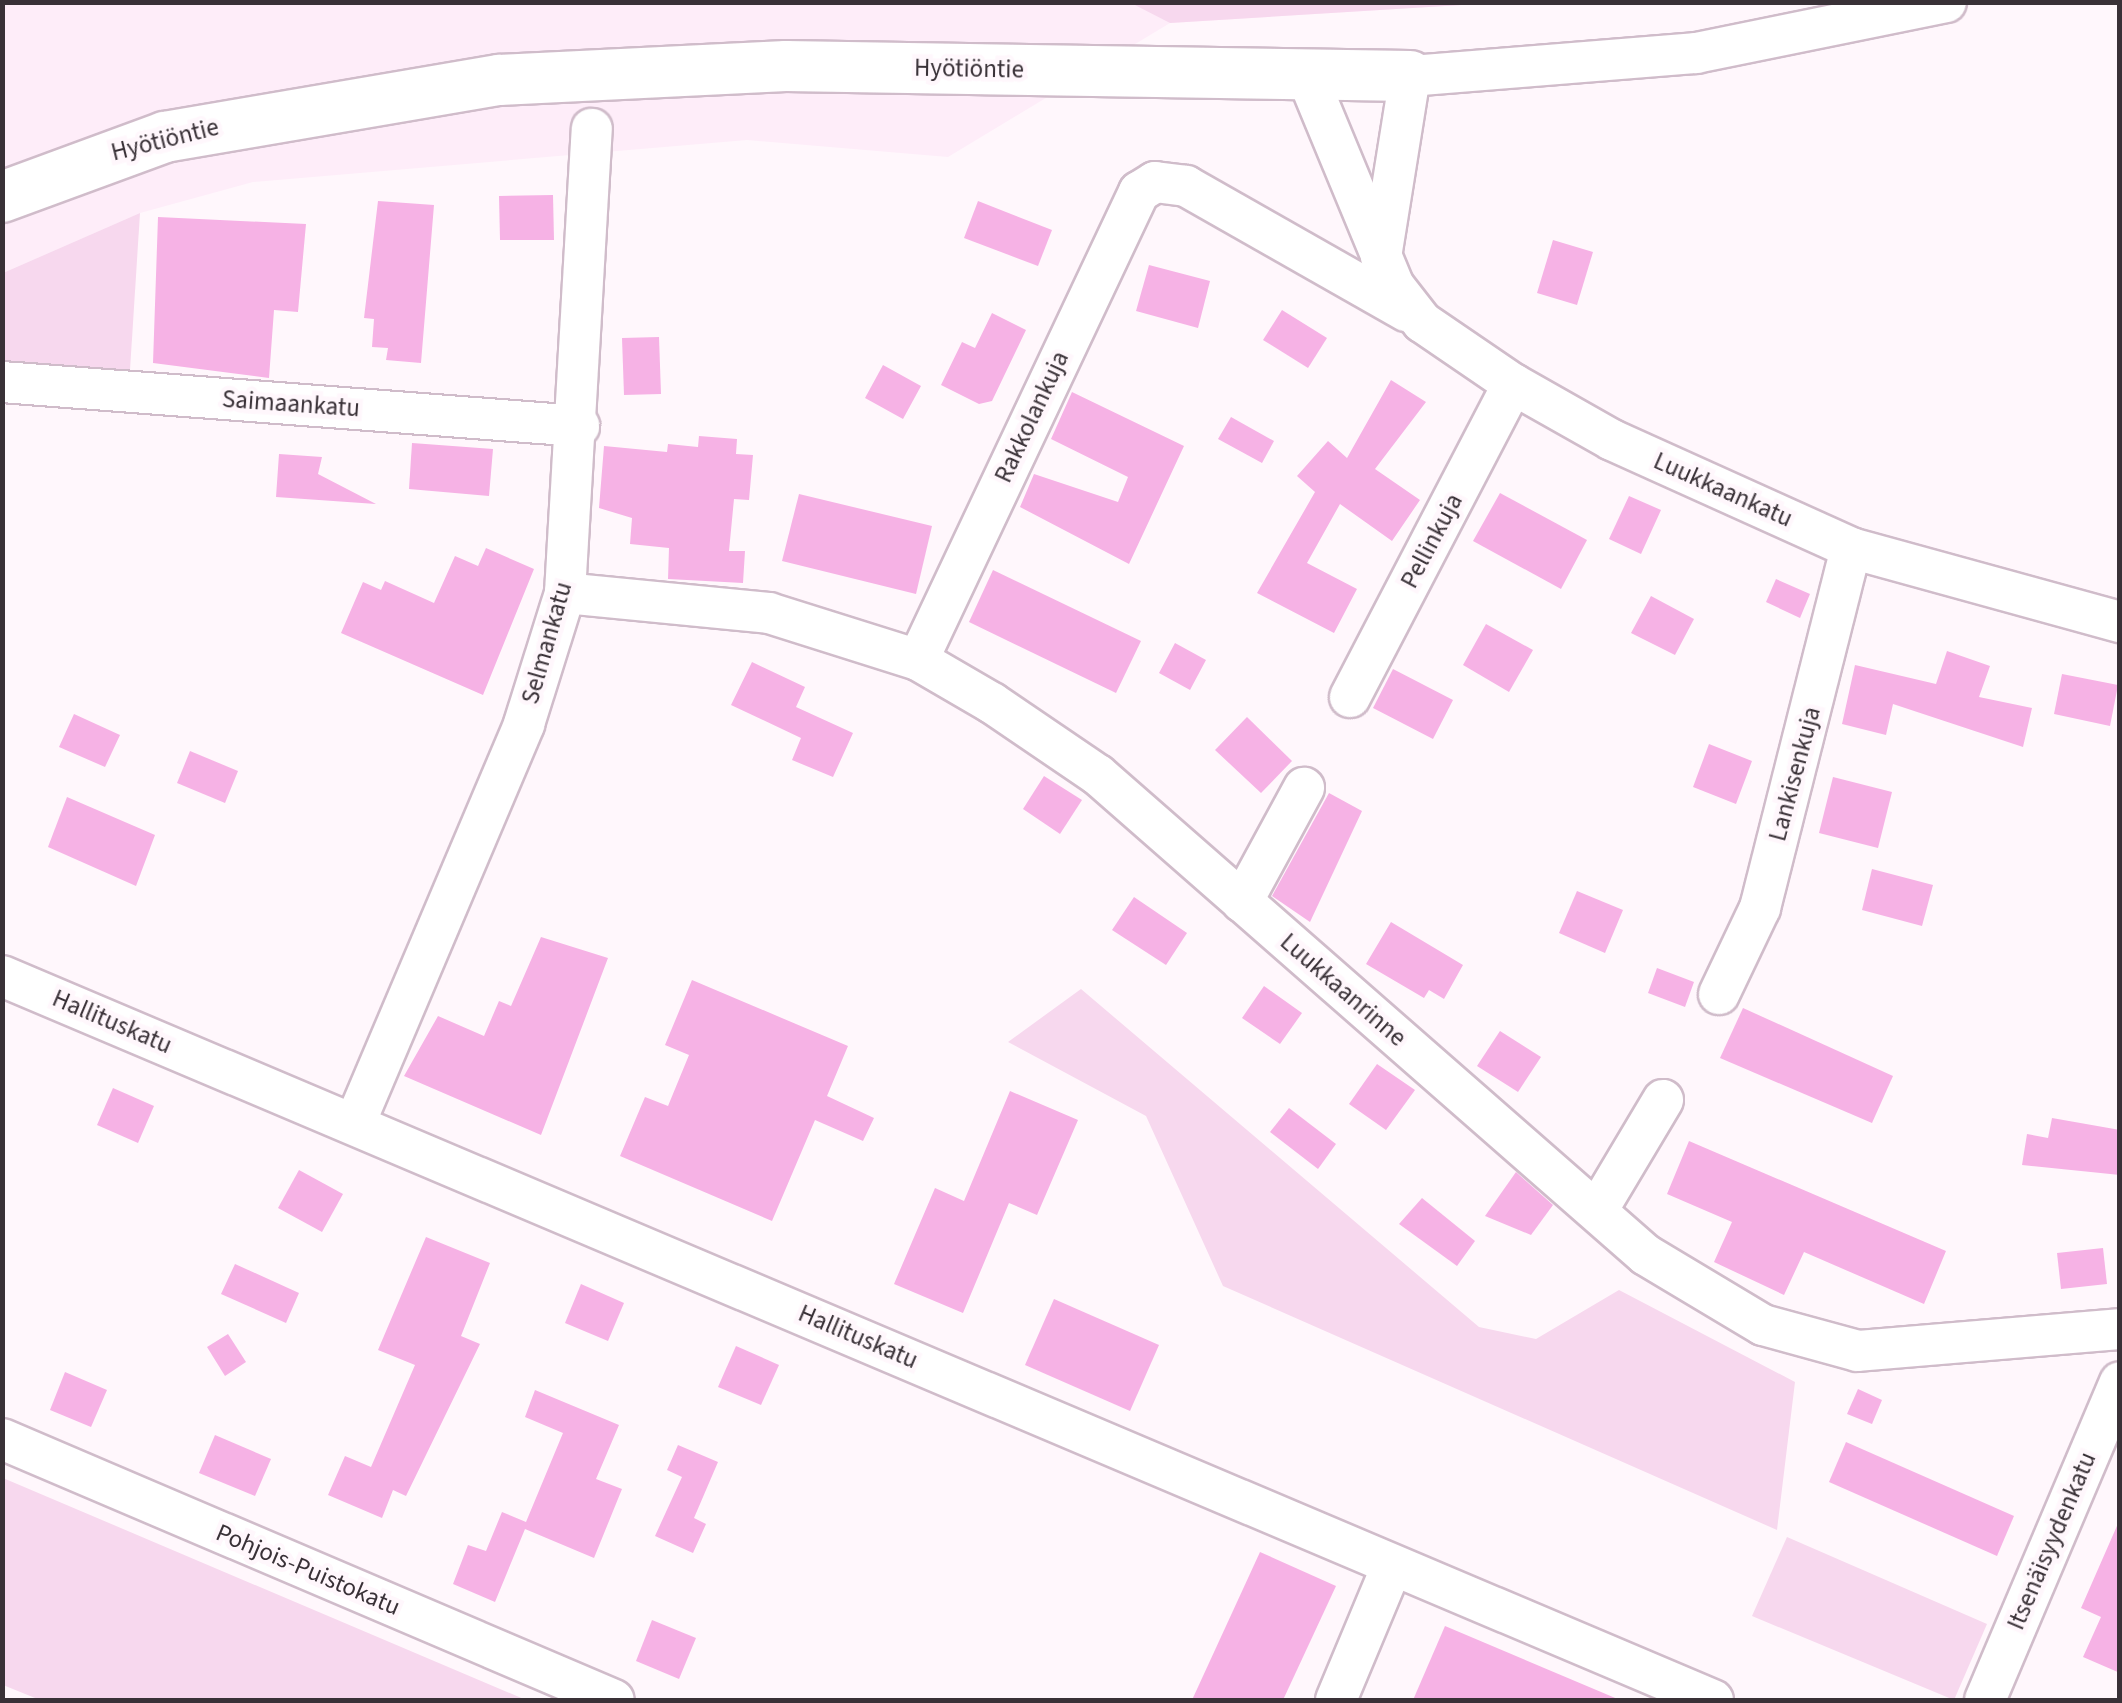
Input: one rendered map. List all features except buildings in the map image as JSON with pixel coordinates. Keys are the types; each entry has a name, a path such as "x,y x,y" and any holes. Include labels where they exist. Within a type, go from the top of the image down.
{"main road":[{"name":"Hyötiöntie","path":"2,197 165,137 499,80 786,66 1309,81 1410,76"}],"street":[{"name":"Hyötiöntie","path":"1410,76 1696,53 1946,2"},
{"path":"1381,260 1410,76"},
{"name":"Luukkaankatu","path":"1309,81 1381,260 1422,322 1514,384 1612,440 1852,548 2120,622"},
{"name":"Selmankatu","path":"355,1123 524,724 566,593 579,426 592,129"},
{"name":"Rakkolankuja","path":"918,660 1139,192 1154,182 1231,206 1422,322"},
{"name":"Saimaankatu","path":"2,382 579,426"},
{"name":"Pellinkuja","path":"1350,697 1514,384"},
{"name":"Lankisenkuja","path":"1720,994 1760,908 1852,548"},
{"name":"Luukkaanrinne","path":"566,593 770,613 918,660 1098,775 1646,1255 1763,1325 1858,1351 2120,1329"},
{"path":"1242,902 1304,788"},
{"name":"Hallituskatu","path":"2,976 1713,1700"},
{"path":"1598,1209 1663,1100"},
{"name":"Itsenäisyydenkatu","path":"1984,1700 2120,1382"},
{"name":"Pohjois-Puistokatu","path":"2,1439 614,1700"},
{"path":"1336,1700 1392,1566"}],"shaded area":[{"path":"3,3 1494,3 1170,23 948,157 747,140 253,182 140,213 3,273"},
{"path":"1131,3 1494,3 1170,23"},
{"path":"140,213 130,370 3,365 3,273"},
{"path":"1081,989 1479,1327 1536,1339 1619,1290 1795,1382 1777,1530 1223,1286 1146,1116 1008,1042"},
{"path":"2,1478 526,1700 40,1700 3,1685"},
{"path":"1787,1537 1987,1624 1954,1700 1752,1616"}]}
